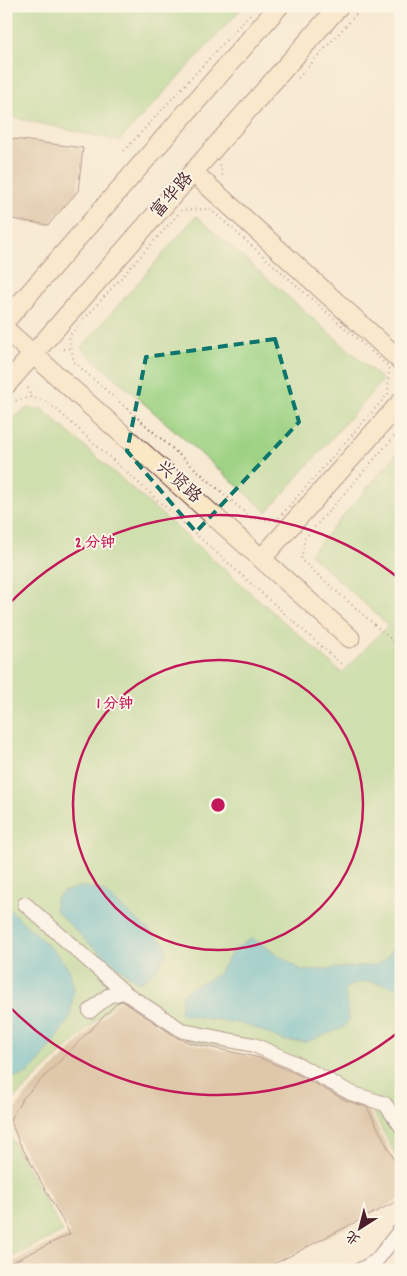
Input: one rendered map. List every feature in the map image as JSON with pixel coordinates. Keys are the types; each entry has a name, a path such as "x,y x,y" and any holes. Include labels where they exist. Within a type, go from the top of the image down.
{"street":[{"path":"6,320 279,6"},
{"name":"富华路","path":"6,385 339,6"},
{"path":"194,173 401,361"},
{"name":"兴贤路","path":"6,330 350,638"},
{"path":"262,558 401,402"},
{"path":"25,904 124,992 183,1030 254,1045 297,1064 351,1092 385,1104 401,1126"},
{"path":"90,1011 108,996 124,992"},
{"path":"360,1270 376,1261 401,1229"}],"path":[{"path":"124,151 257,6"},
{"path":"296,80 364,6"},
{"path":"220,163 224,183"},
{"path":"210,209 389,367 388,394 276,521 251,518 74,362 72,348 69,336 182,210 210,209"},
{"path":"63,349 72,348"},
{"path":"28,388 31,397"},
{"path":"6,403 31,397 48,402 341,664"},
{"path":"401,429 305,538 301,560 401,648"}],"highlighted area":[{"path":"275,339 299,422 196,532 127,451 146,357"}],"green space":[{"path":"6,6 244,6 119,141 6,116"},
{"path":"196,216 383,380 267,512 81,348"},
{"path":"28,408 42,409 342,673 388,625 310,554 401,449 401,1166 368,1103 263,1054 191,1041 124,997 121,997 16,1097 6,1110 6,423"},
{"path":"6,1129 63,1232 6,1260"}],"water":[{"path":"83,886 103,891 165,944 167,954 155,971 138,983 86,941 55,910 55,899 63,892"},
{"path":"6,906 56,953 69,969 74,988 70,1018 40,1061 26,1075 6,1079"},
{"path":"401,921 401,990 372,982 351,985 345,989 349,1020 343,1028 306,1042 285,1041 248,1025 180,1014 182,996 188,989 217,975 234,950 252,938 303,971 375,965 390,953"}],"building":[{"path":"6,138 83,148 78,191 48,225 6,218"},
{"path":"122,1001 178,1038 190,1043 260,1058 297,1074 347,1101 367,1107 401,1173 401,1199 262,1270 6,1270 6,1265 70,1234 18,1140 10,1119 23,1098 118,1002"}]}
